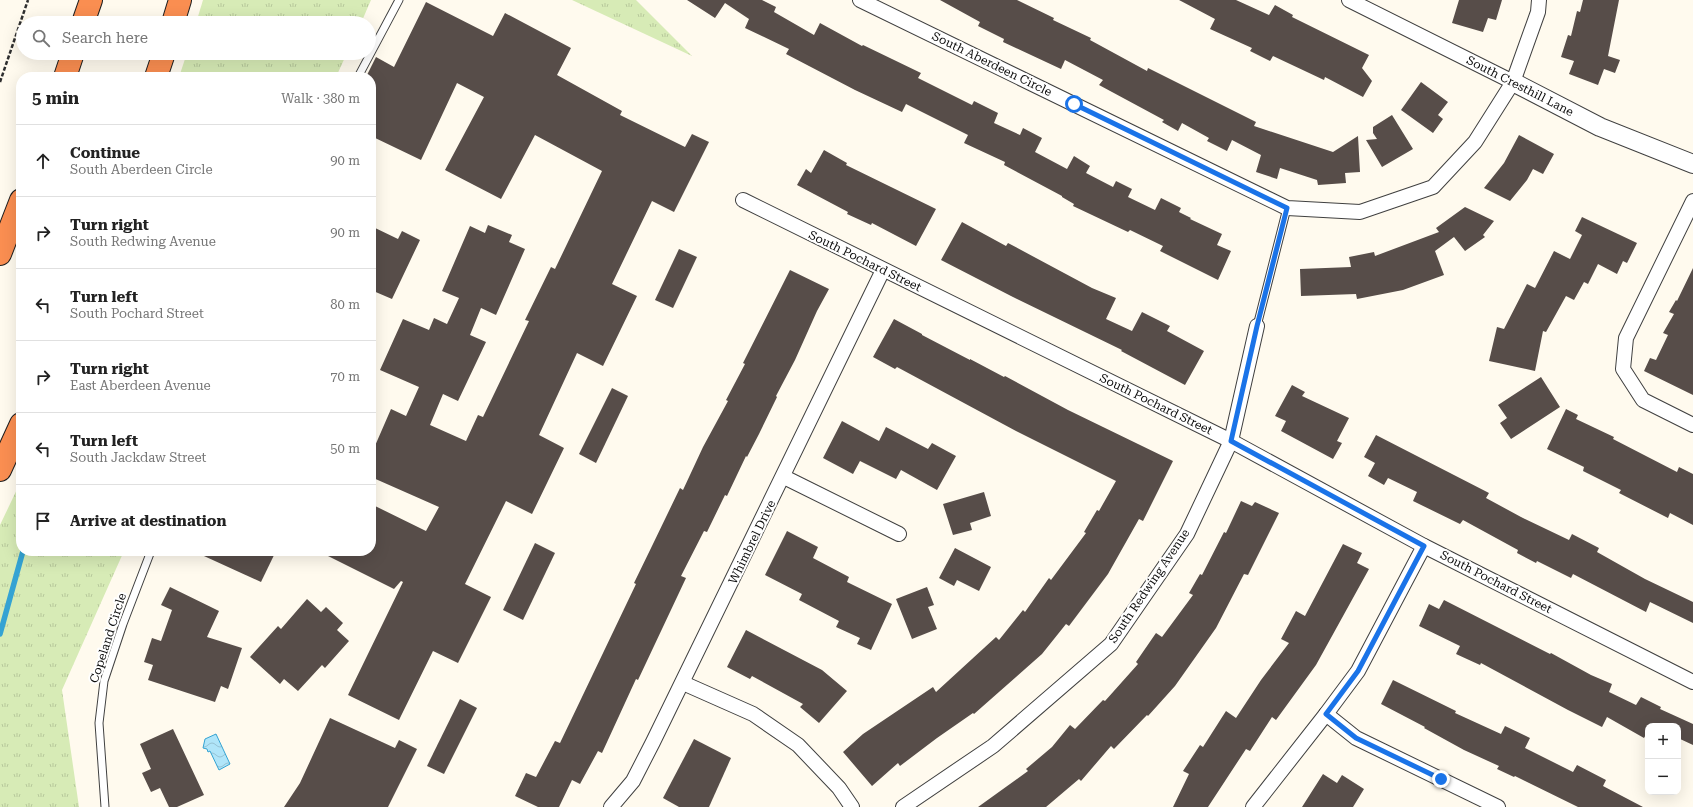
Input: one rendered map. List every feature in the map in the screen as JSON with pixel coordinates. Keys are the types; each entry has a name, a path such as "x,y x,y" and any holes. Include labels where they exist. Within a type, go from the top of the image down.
{"highway":[{"path":"85,16 91,0"},
{"path":"175,16 180,0"},
{"path":"67,72 71,60"},
{"path":"158,72 162,60"},
{"path":"0,254 16,213"},
{"path":"0,470 16,435"}],"street":[{"name":"South Aberdeen Circle","path":"860,0 1287,208 1360,212 1433,187 1475,142 1512,82 1538,12 1539,0"},
{"name":"South Cresthill Lane","path":"1349,0 1600,126 1693,164"},
{"name":"South Pochard Street","path":"743,200 1231,441 1424,546 1693,682"},
{"path":"1693,201 1626,338 1623,369 1643,400 1693,425"},
{"name":"Whimbrel Drive","path":"611,807 633,781 683,684 883,270"},
{"name":"South Redwing Avenue","path":"902,807 993,746 1111,644 1186,534 1231,441 1257,326"},
{"path":"784,477 899,534"},
{"path":"1253,807 1358,671 1424,546"},
{"path":"683,684 753,714 798,745 839,788 852,807"},
{"path":"1326,714 1356,738 1498,807"}],"lane":[{"path":"376,43 399,0"},
{"path":"361,72 367,60"},
{"name":"South Redwing Avenue","path":"1257,326 1287,208"},
{"name":"Copeland Circle","path":"105,807 99,723 104,681 123,624 149,556"}],"path":[{"path":"23,16 28,0"},
{"path":"0,82 16,35"}],"green space":[{"path":"203,0 371,0 364,16 198,16"},
{"path":"572,0 636,0 692,56"},
{"path":"185,60 344,60 338,72 181,72"},
{"path":"16,491 16,556 122,556 62,690 79,807 0,807 0,525"}],"water":[{"path":"216,734 230,764 219,770 210,751 208,752 207,749 203,748 205,739"}],"building":[{"path":"687,0 762,0 776,7 774,12 814,35 820,23 862,46 863,45 921,73 918,78 972,105 974,101 998,113 994,123 1020,135 1023,128 1042,138 1035,152 1067,169 1074,156 1090,166 1086,173 1113,187 1116,181 1132,189 1128,197 1155,210 1161,198 1181,208 1179,212 1191,218 1190,219 1222,234 1217,245 1231,251 1218,280 1160,251 1163,246 1130,230 1128,232 1073,206 1074,204 1062,196 1004,165 1005,162 964,143 968,135 906,104 902,112 855,90 786,54 789,49 745,28 749,19 725,3 715,18"},
{"path":"940,0 1017,0 1054,18 1053,20 1091,38 1090,40 1147,71 1148,68 1256,122 1254,126 1333,152 1358,136 1360,172 1345,173 1346,183 1318,185 1317,180 1280,168 1277,179 1256,172 1261,155 1232,140 1227,151 1207,141 1209,138 1182,123 1178,131 1162,122 1164,120 1099,85 1103,80 1065,60 1061,69 1003,42 1004,39 978,26 980,22"},
{"path":"1179,0 1236,0 1269,15 1275,5 1293,15 1292,17 1369,55 1362,68 1372,81 1363,97 1325,77 1324,80 1273,56 1270,61 1250,51 1252,48 1210,29 1215,19"},
{"path":"1459,0 1502,0 1496,20 1488,18 1483,32 1452,23"},
{"path":"1583,0 1619,0 1608,56 1620,60 1615,73 1604,69 1598,85 1569,74 1574,61 1561,57 1568,35 1571,36 1577,11 1580,12"},
{"path":"426,2 493,36 505,13 571,48 557,75 622,111 620,115 685,147 692,134 709,142 674,212 652,201 612,284 637,296 603,366 577,353 539,435 564,448 532,514 506,501 465,584 491,597 458,663 433,651 399,720 348,695 403,582 401,581 394,589 328,556 376,556 376,506 426,531 439,507 376,479 376,444 391,409 406,416 419,387 380,370 403,319 429,330 434,318 447,324 459,298 442,291 470,226 485,233 488,225 512,235 509,242 525,249 496,315 481,308 470,335 486,342 458,401 443,394 430,425 466,441 478,415 483,417 529,321 525,320 551,267 555,269 602,171 535,135 501,199 445,170 484,97 457,83 421,160 376,138 376,72 368,72 374,60 376,60 376,57 394,67"},
{"path":"1421,82 1448,102 1438,115 1443,119 1433,133 1401,110"},
{"path":"1392,115 1413,149 1382,167 1366,140 1377,139 1373,133 1373,127"},
{"path":"1519,135 1554,154 1543,174 1533,169 1527,180 1510,201 1484,188 1504,163"},
{"path":"824,150 847,163 846,165 936,209 916,246 872,223 871,225 847,214 848,212 797,185 806,169 811,173"},
{"path":"1465,207 1494,221 1483,235 1485,237 1465,251 1454,237 1435,251 1444,275 1403,290 1357,299 1356,294 1301,296 1300,269 1351,267 1349,257 1374,252 1375,256 1439,232 1436,228"},
{"path":"1582,217 1637,243 1627,263 1623,261 1617,274 1598,264 1588,284 1584,282 1574,300 1566,296 1546,332 1543,331 1535,371 1489,361 1497,327 1504,329 1527,284 1535,288 1554,251 1570,259 1582,235 1575,231"},
{"path":"962,222 1006,246 1008,243 1092,288 1116,298 1106,319 1132,331 1142,312 1170,326 1167,331 1204,351 1185,385 1121,351 1122,350 941,260"},
{"path":"376,228 398,239 402,231 420,240 392,299 376,292"},
{"path":"679,249 697,257 673,308 655,300"},
{"path":"1693,268 1693,395 1644,371 1650,358 1656,360 1668,335 1663,333 1674,314 1669,312 1676,300 1677,301"},
{"path":"790,270 829,289 817,311 759,434 747,457 746,456 727,496 725,495 707,532 704,531 681,576 686,578 638,680 636,679 602,753 598,751 580,784 572,780 559,807 538,807 515,796 526,773 536,777 555,741 560,743 680,488 683,490 703,447 728,401 726,400 745,364 743,363"},
{"path":"894,319 922,335 1004,377 1005,376 1068,410 1173,461 1143,521 1139,519 1108,574 1069,626 1066,624 1042,654 974,714 973,713 937,738 900,766 898,763 872,786 843,752 863,734 933,687 936,692 996,637 999,640 1023,610 1025,612 1049,578 1051,580 1086,533 1084,532 1097,510 1099,511 1116,481 1016,431 897,367 895,369 873,357"},
{"path":"1541,377 1560,407 1511,439 1500,423 1507,418 1498,405"},
{"path":"1292,385 1305,392 1302,396 1349,418 1337,441 1342,443 1333,459 1281,431 1286,421 1275,416"},
{"path":"612,388 628,396 596,463 579,454"},
{"path":"1566,409 1578,415 1576,419 1614,437 1613,439 1677,472 1679,467 1693,474 1693,525 1670,513 1668,518 1619,493 1621,490 1583,471 1584,467 1547,449"},
{"path":"842,421 879,441 886,427 928,449 932,443 956,456 937,490 901,470 896,479 860,461 853,474 823,458"},
{"path":"1376,435 1489,493 1486,498 1521,517 1569,540 1572,534 1599,548 1597,552 1645,579 1693,602 1693,623 1650,602 1646,612 1573,574 1571,578 1537,561 1536,563 1517,553 1518,550 1463,520 1460,524 1413,501 1417,492 1388,478 1384,485 1368,476 1375,463 1364,457"},
{"path":"984,492 991,516 970,523 972,530 953,535 943,504"},
{"path":"1241,501 1252,506 1255,502 1279,513 1248,575 1244,574 1216,628 1175,686 1148,716 1147,715 1114,749 1111,746 1081,781 1079,779 1046,807 978,807 1028,771 1026,769 1052,747 1070,725 1075,729 1103,700 1105,701 1138,664 1136,662 1156,633 1162,637 1193,595 1189,593 1200,574 1202,575 1224,532 1226,533"},
{"path":"787,531 818,547 813,558 849,577 847,582 892,604 871,650 857,644 860,638 836,627 839,621 799,600 802,594 765,575"},
{"path":"535,543 555,553 523,620 503,610"},
{"path":"1343,544 1362,553 1357,563 1369,569 1316,665 1276,720 1272,717 1250,751 1246,749 1208,807 1173,807 1189,774 1183,771 1200,745 1203,747 1226,711 1236,718 1261,680 1289,643 1281,639 1296,611 1305,616"},
{"path":"955,548 991,567 979,591 957,580 954,586 939,578"},
{"path":"204,556 274,556 261,582"},
{"path":"170,587 219,611 207,637 242,648 228,689 221,686 215,702 148,680 153,665 144,662 152,638 161,641 172,610 161,605"},
{"path":"927,587 934,605 928,607 937,629 912,639 896,599"},
{"path":"307,599 321,612 326,607 343,623 337,630 349,641 325,668 322,665 298,691 284,679 280,684 250,657 278,626 281,629"},
{"path":"1444,600 1550,654 1551,653 1591,675 1612,684 1609,692 1636,705 1641,697 1661,707 1660,709 1693,724 1693,745 1681,739 1681,723 1645,723 1644,738 1607,717 1602,727 1481,663 1480,665 1456,654 1460,646 1419,626 1429,604 1439,609"},
{"path":"746,630 822,670 847,691 819,723 800,707 803,704 752,676 750,679 727,667"},
{"path":"1393,680 1456,711 1455,713 1501,734 1505,726 1530,738 1525,748 1573,772 1577,765 1606,780 1603,786 1643,807 1578,807 1515,776 1514,777 1497,769 1499,766 1464,750 1424,728 1425,727 1381,704"},
{"path":"460,699 477,708 444,774 427,766"},
{"path":"330,718 395,748 399,740 417,749 388,807 284,807 300,783"},
{"path":"173,729 204,795 177,807 169,807 160,788 151,792 142,773 151,769 140,744"},
{"path":"694,739 731,758 709,807 679,807 663,798"},
{"path":"1323,774 1337,783 1342,775 1364,789 1353,807 1302,807"}],"waterway":[{"path":"0,634 22,556"}],"route":[{"path":"1074,104 1287,208 1257,326 1231,441 1424,546 1358,671 1326,714 1356,738 1441,779"}]}
